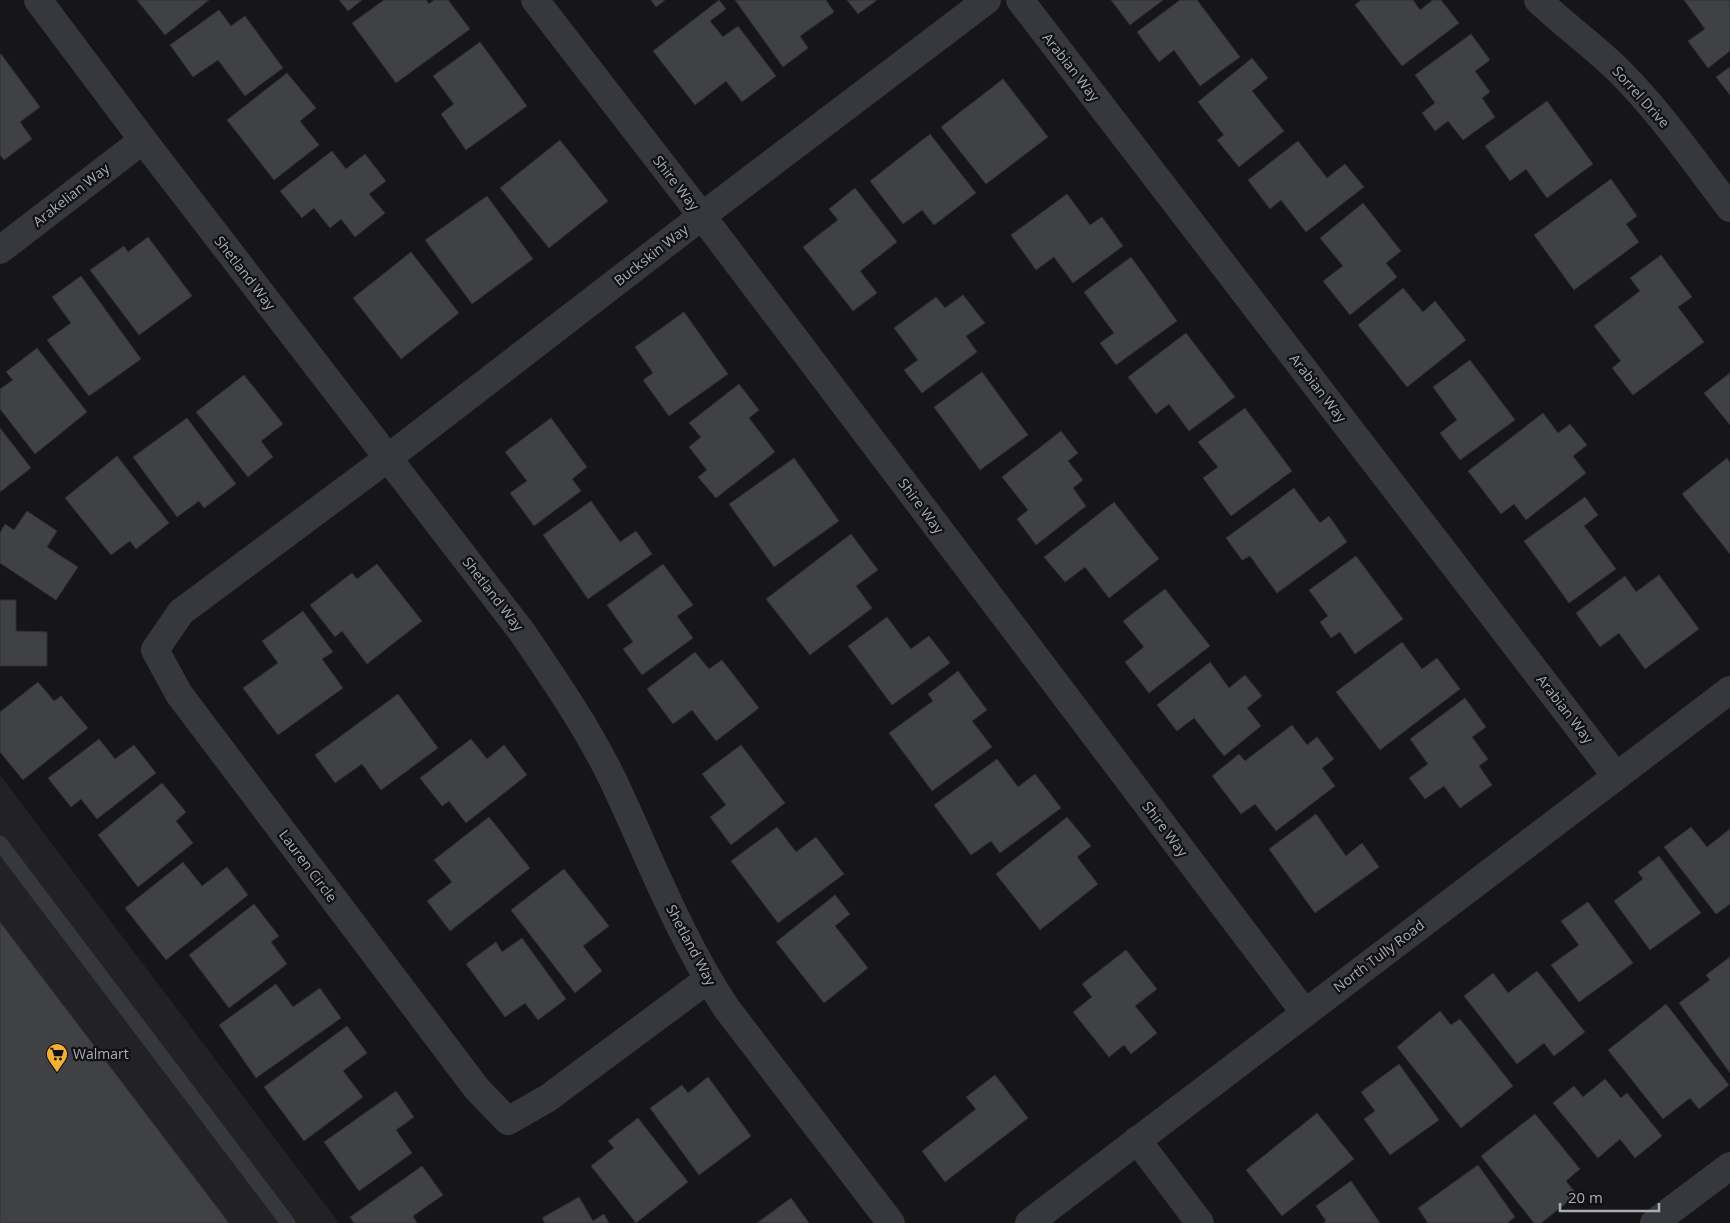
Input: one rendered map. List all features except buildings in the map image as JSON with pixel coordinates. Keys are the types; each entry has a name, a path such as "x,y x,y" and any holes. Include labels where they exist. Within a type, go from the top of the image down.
{"street":[{"name":"Shetland Way","path":"38,0 143,140 522,632 571,704 611,776 680,929 707,980 727,1009 891,1223"},
{"name":"Shire Way","path":"535,0 702,216 1305,1013"},
{"name":"Buckskin Way","path":"388,458 702,216 988,0"},
{"name":"Arabian Way","path":"1020,0 1616,776"},
{"name":"Sorrel Drive","path":"1538,0 1616,68 1642,96 1667,125 1730,208"},
{"name":"Arakelian Way","path":"0,250 143,140"},
{"name":"Lauren Circle","path":"388,458 181,612 155,650 179,694 477,1089 508,1121 548,1098 707,980"},
{"name":"North Tully Road","path":"1029,1223 1730,690"},
{"path":"1137,1140 1200,1223"},
{"path":"1654,1223 1730,1166"}],"lane":[{"path":"0,843 288,1223"}],"shaded area":[{"path":"0,775 339,1223 0,1223"}],"place":[{"name":"Walmart","path":"57,1073"}]}
